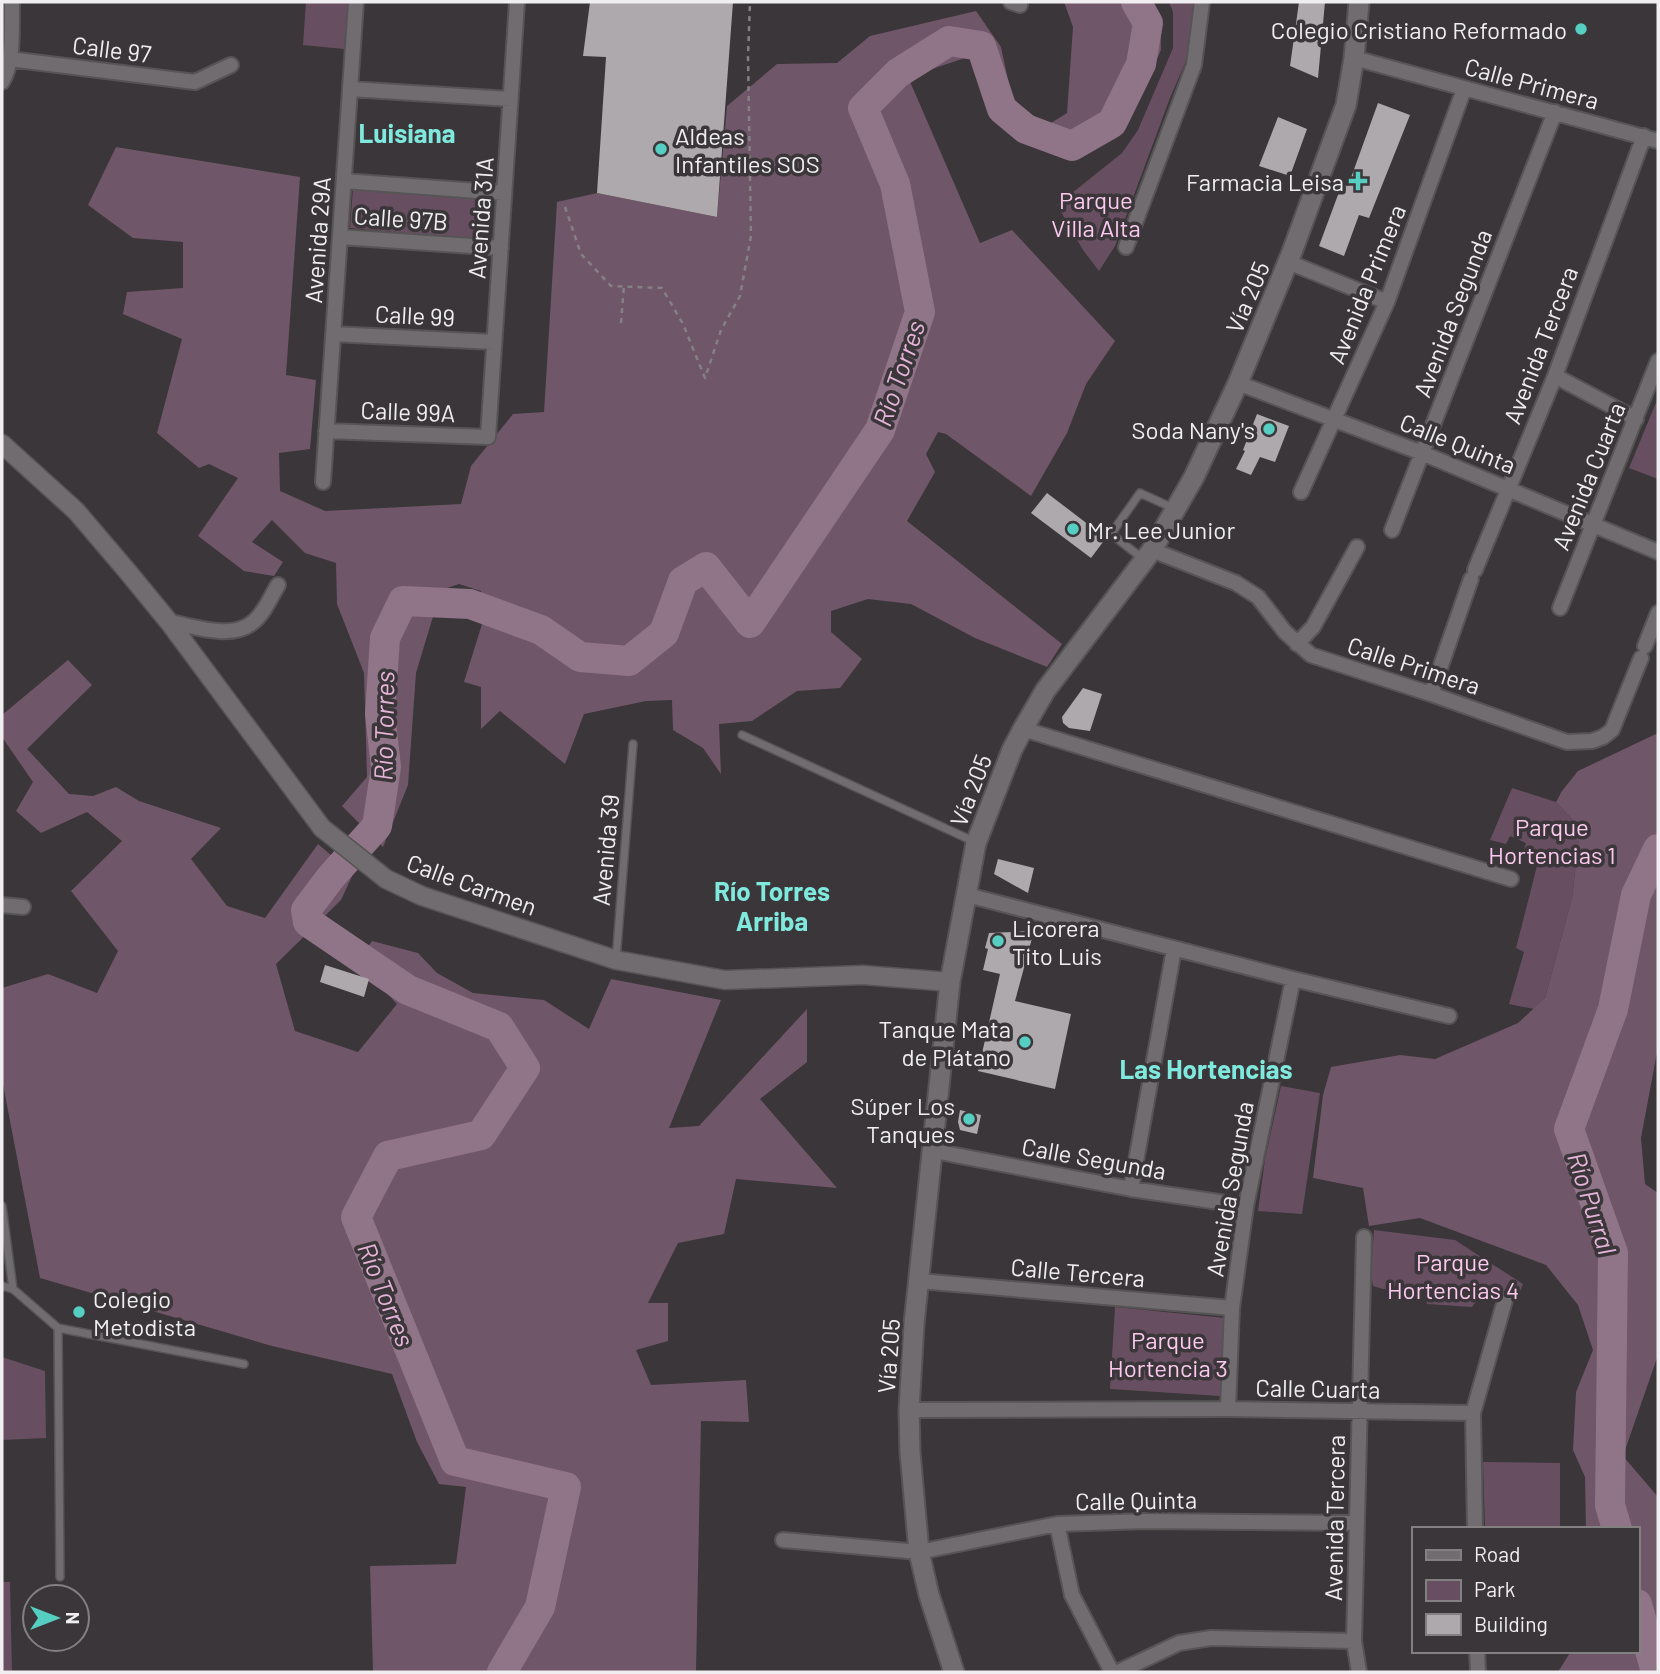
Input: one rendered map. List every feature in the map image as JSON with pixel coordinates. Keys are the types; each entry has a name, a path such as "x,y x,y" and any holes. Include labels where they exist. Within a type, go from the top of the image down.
{"main road":[{"name":"Vía 205","path":"954,1672 929,1595 919,1552 909,1410 914,1324 950,982 976,843 1007,761 1023,729 1045,691 1149,555 1194,477 1238,383 1288,262 1346,105 1359,2"}],"street":[{"path":"2,82 9,59 12,2"},
{"name":"Avenida 29A","path":"323,482 356,2"},
{"name":"Avenida 31A","path":"488,437 517,2"},
{"path":"1126,247 1194,65 1202,2"},
{"name":"Calle Primera","path":"1354,58 1651,139"},
{"name":"Calle 97","path":"9,59 195,82 231,65"},
{"path":"350,89 510,99"},
{"name":"Avenida Primera","path":"1301,492 1387,302 1464,89"},
{"name":"Avenida Segunda","path":"1392,530 1555,112"},
{"name":"Avenida Tercera","path":"1431,694 1473,575 1651,139"},
{"path":"344,181 504,193"},
{"name":"Calle 97B","path":"340,237 500,248"},
{"path":"1288,262 1387,302"},
{"name":"Calle 99","path":"333,334 494,342"},
{"name":"Avenida Cuarta","path":"1560,608 1658,361"},
{"path":"1555,376 1636,419"},
{"name":"Calle Quinta","path":"1238,383 1422,453 1658,552"},
{"name":"Calle 99A","path":"326,431 488,437"},
{"name":"Calle Carmen","path":"2,444 76,511 169,622 322,828 386,879 422,896 616,960 725,980 863,975 950,982"},
{"path":"1297,644 1313,627 1357,547"},
{"name":"Calle Primera","path":"1149,555 1236,583 1258,597 1284,632 1311,655 1567,742 1585,742 1603,737 1612,730 1658,613"},
{"path":"169,622 214,630 239,629 251,624 260,615 278,585"},
{"path":"1023,729 1511,879"},
{"path":"967,895 1449,1016"},
{"path":"2,905 23,907"},
{"path":"1131,1189 1174,949"},
{"name":"Avenida Segunda","path":"1228,1409 1232,1308 1247,1206 1293,979"},
{"name":"Calle Segunda","path":"934,1151 1131,1189 1247,1206"},
{"name":"Avenida Tercera","path":"1359,1672 1354,1641 1364,1237"},
{"name":"Calle Tercera","path":"919,1282 1232,1308"},
{"path":"1475,1527 1473,1413 1505,1300"},
{"name":"Calle Cuarta","path":"909,1410 1228,1409 1473,1413"},
{"name":"Calle Quinta","path":"783,1540 919,1552 1057,1524 1147,1521 1357,1522"},
{"path":"1057,1524 1072,1595 1112,1672"},
{"path":"1118,1672 1179,1643 1211,1638 1354,1641"},
{"path":"1477,1653 1478,1672"}],"lane":[{"path":"1149,555 1111,534 1140,493 1176,509"},
{"path":"742,735 976,843"},
{"name":"Avenida 39","path":"616,960 633,744"},
{"path":"2,1206 13,1289"},
{"path":"2,1286 13,1289 58,1328 244,1364"},
{"path":"58,1328 60,1577"}],"path":[{"path":"565,207 581,254 611,286 662,288 683,324 705,378 721,330 740,296 751,236 748,57 750,2"},
{"path":"621,323 624,285"}],"green space":[{"path":"306,2 349,2 344,49 303,45"},
{"name":"Parque Villa Alta","path":"1169,2 1195,2 1188,56 1115,246 1099,271 1083,250 1057,205 1122,153 1138,130 1173,48 1173,12"},
{"path":"353,188 490,199 487,240 350,228"},
{"path":"1658,398 1658,479 1629,468"},
{"name":"Parque Hortencias 1","path":"1512,788 1556,802 1580,828 1572,898 1545,998 1534,1009 1509,1004 1524,952 1516,948 1537,866 1523,853 1526,843 1510,836 1506,844 1490,840"},
{"path":"1281,1086 1320,1093 1302,1214 1258,1211 1265,1159"},
{"name":"Parque Hortencias 4","path":"1374,1230 1455,1240 1523,1284 1517,1299 1487,1287 1472,1307 1427,1304 1423,1287 1383,1289 1373,1286 1371,1274"},
{"name":"Parque Hortencia 3","path":"1115,1307 1225,1318 1220,1396 1110,1389"},
{"path":"2,1357 45,1371 46,1438 2,1440"},
{"path":"1483,1462 1560,1463 1560,1527 1485,1527"},
{"path":"2,1582 10,1582 12,1672 2,1672"}],"shaded area":[{"path":"1064,2 1154,2 1160,16 1161,50 1126,127 1076,152 1022,138 994,111 980,62 968,57 908,77 980,243 1012,230 1115,341 1086,384 1067,433 1031,496 946,434 938,432 926,454 935,472 907,521 1062,644 1047,667 975,638 911,604 868,599 831,611 831,632 862,659 840,688 797,691 752,721 719,724 721,774 703,748 673,730 672,700 646,701 584,714 565,764 500,711 481,729 481,687 464,682 482,624 481,591 459,584 441,590 416,673 408,785 383,847 342,806 367,777 364,673 337,604 336,563 305,553 272,520 252,542 283,562 274,576 244,571 198,536 238,478 209,464 199,468 157,433 182,339 123,314 127,292 183,288 183,242 133,238 88,205 116,147 300,177 286,375 316,380 310,449 279,453 280,491 325,511 461,504 471,466 513,414 544,412 557,202 597,193 717,217 727,106 777,64 837,63 870,36 976,11 1001,47 1014,108 1051,123 1067,113 1073,27"},
{"path":"68,660 92,685 27,749 69,794 93,796 116,787 139,801 221,828 191,859 227,906 265,918 318,844 353,874 341,900 276,964 295,1031 358,1052 397,1004 357,962 372,941 418,953 437,973 473,993 544,1000 589,1029 611,979 721,1000 669,1128 699,1126 807,1009 807,1062 760,1099 837,1188 736,1179 724,1234 678,1243 648,1303 668,1303 668,1341 636,1350 651,1385 746,1380 749,1422 701,1421 696,1672 373,1672 370,1566 456,1564 466,1487 439,1484 417,1442 392,1374 272,1346 40,1278 2,1079 2,988 48,974 97,993 118,951 71,891 122,841 87,812 41,833 16,811 33,782 2,737 2,715"},
{"path":"1658,733 1658,1047 1641,1138 1645,1184 1658,1193 1658,1355 1623,1456 1658,1497 1658,1672 1558,1672 1570,1653 1639,1653 1639,1527 1586,1527 1585,1477 1573,1450 1576,1392 1593,1350 1578,1305 1546,1265 1420,1218 1369,1226 1363,1188 1313,1178 1323,1095 1331,1067 1400,1055 1435,1059 1518,1023 1545,998 1572,898 1580,828 1556,802 1578,771"}],"building":[{"name":"Aldeas Infantiles SOS","path":"590,2 733,2 717,217 597,193 606,57 583,56"},
{"path":"1299,2 1325,2 1318,78 1290,66"},
{"path":"1378,103 1410,115 1369,218 1359,215 1344,256 1319,246 1342,184 1348,186"},
{"path":"1278,117 1307,129 1290,176 1259,166"},
{"path":"1257,414 1289,426 1275,462 1260,457 1251,475 1236,469"},
{"path":"1047,493 1106,538 1091,558 1031,513"},
{"path":"1083,688 1102,694 1090,731 1069,728 1063,723 1062,717"},
{"path":"998,859 1034,868 1028,893 994,874"},
{"name":"Tanque Mata de Plátano","path":"1034,931 1015,1001 1071,1014 1055,1089 978,1071 1000,974 983,970 989,933"},
{"path":"325,965 369,979 364,997 320,982"},
{"name":"Súper Los Tanques","path":"960,1110 981,1115 977,1134 960,1130"}],"waterway":[{"name":"Río Torres","path":"502,1672 540,1607 566,1487 455,1461 356,1217 388,1156 481,1135 525,1068 499,1027 408,990 308,922 306,910 331,877 377,826 386,767 380,714 385,638 403,601 470,604 541,630 580,657 629,661 664,633 683,581 706,567 750,623 880,430 920,312 895,184 863,108 898,73 949,41 981,46 1002,109 1026,129 1072,146 1112,123 1141,64 1148,23 1136,2"},
{"name":"Río Purral","path":"1616,1527 1610,1505 1613,1253 1569,1129 1613,1009 1636,895 1658,849"},
{"name":"Río Purral","path":"1639,1611 1656,1672"}],"place":[{"name":"Colegio Cristiano Reformado","path":"1581,29"},
{"name":"Aldeas Infantiles SOS","path":"661,149"},
{"name":"Farmacia Leisa","path":"1358,181"},
{"name":"Soda Nany's","path":"1269,429"},
{"name":"Mr. Lee Junior","path":"1073,529"},
{"name":"Licorera Tito Luis","path":"998,941"},
{"name":"Tanque Mata de Plátano","path":"1025,1042"},
{"name":"Súper Los Tanques","path":"969,1119"},
{"name":"Colegio Metodista","path":"79,1312"}],"district":[{"name":"Luisiana","path":"407,132"},
{"name":"Río Torres Arriba","path":"772,905"},
{"name":"Las Hortencias","path":"1206,1068"}]}
